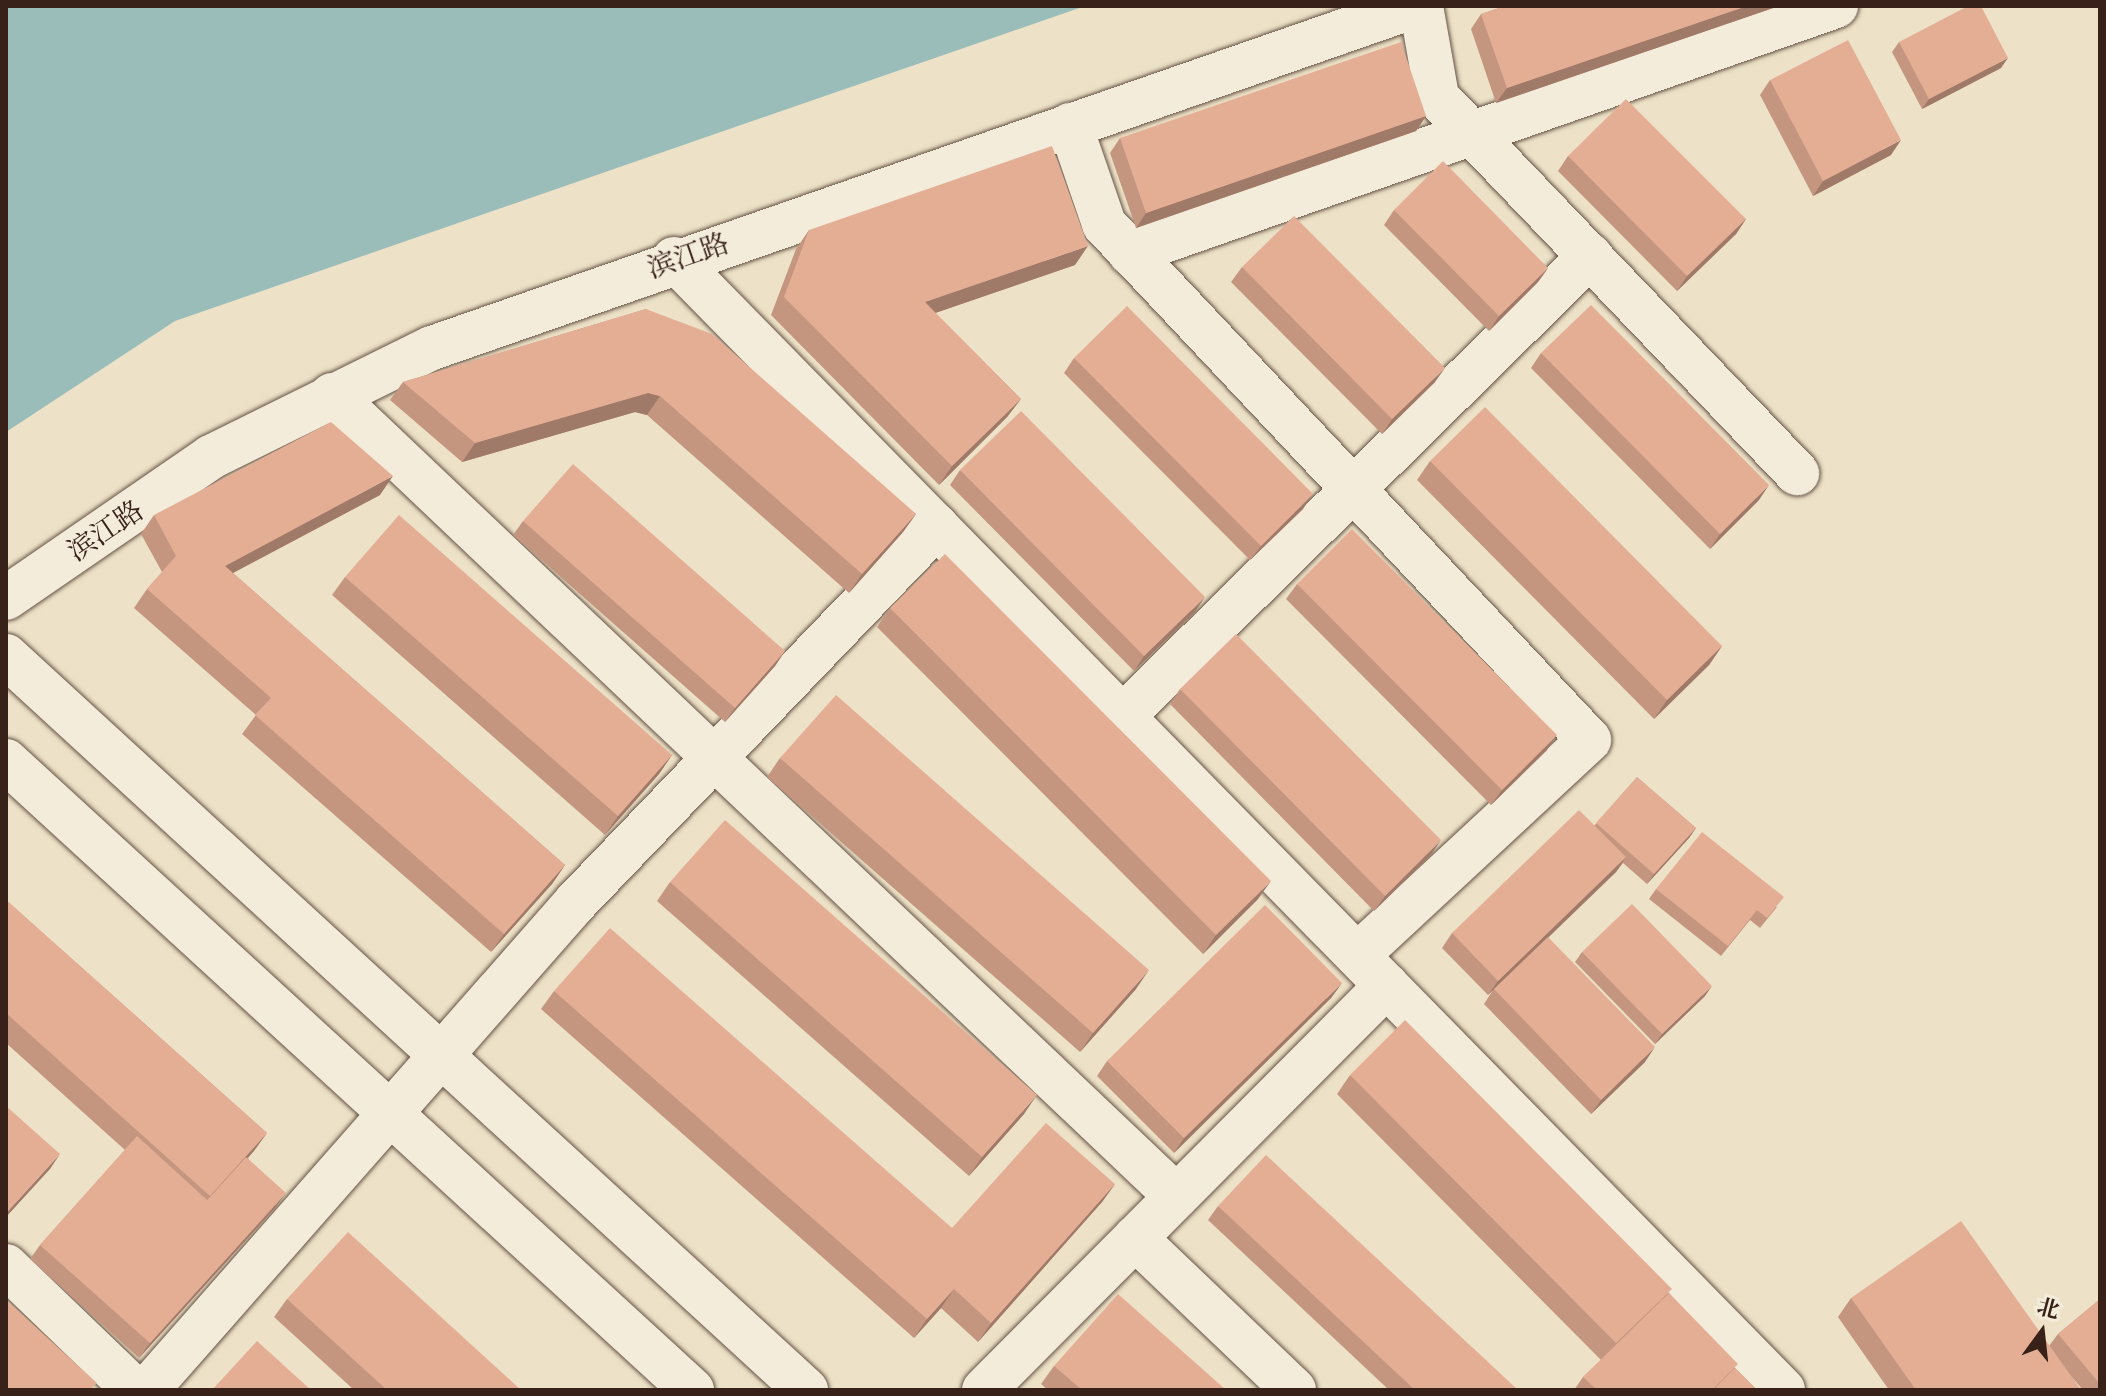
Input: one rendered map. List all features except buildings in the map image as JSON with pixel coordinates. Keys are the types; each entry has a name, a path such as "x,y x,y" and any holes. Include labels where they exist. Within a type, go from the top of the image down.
{"street":[{"name":"滨江路","path":"6,598 211,457 332,395 542,304 1415,6"},
{"path":"1421,6 1437,97 1797,473"},
{"path":"1130,253 1836,6"},
{"path":"984,1390 1176,1196 1372,970 1589,740 1104,224 1070,125"},
{"path":"1123,716 1590,256"},
{"path":"674,259 1783,1390"},
{"path":"332,395 1176,1196"},
{"path":"147,1390 442,1057 714,758 937,526"},
{"path":"6,656 806,1390"},
{"path":"6,761 692,1390"},
{"path":"1135,1238 1294,1390"},
{"path":"6,1266 135,1390"}],"water":[{"path":"6,6 1085,6 175,321 6,432"}]}
